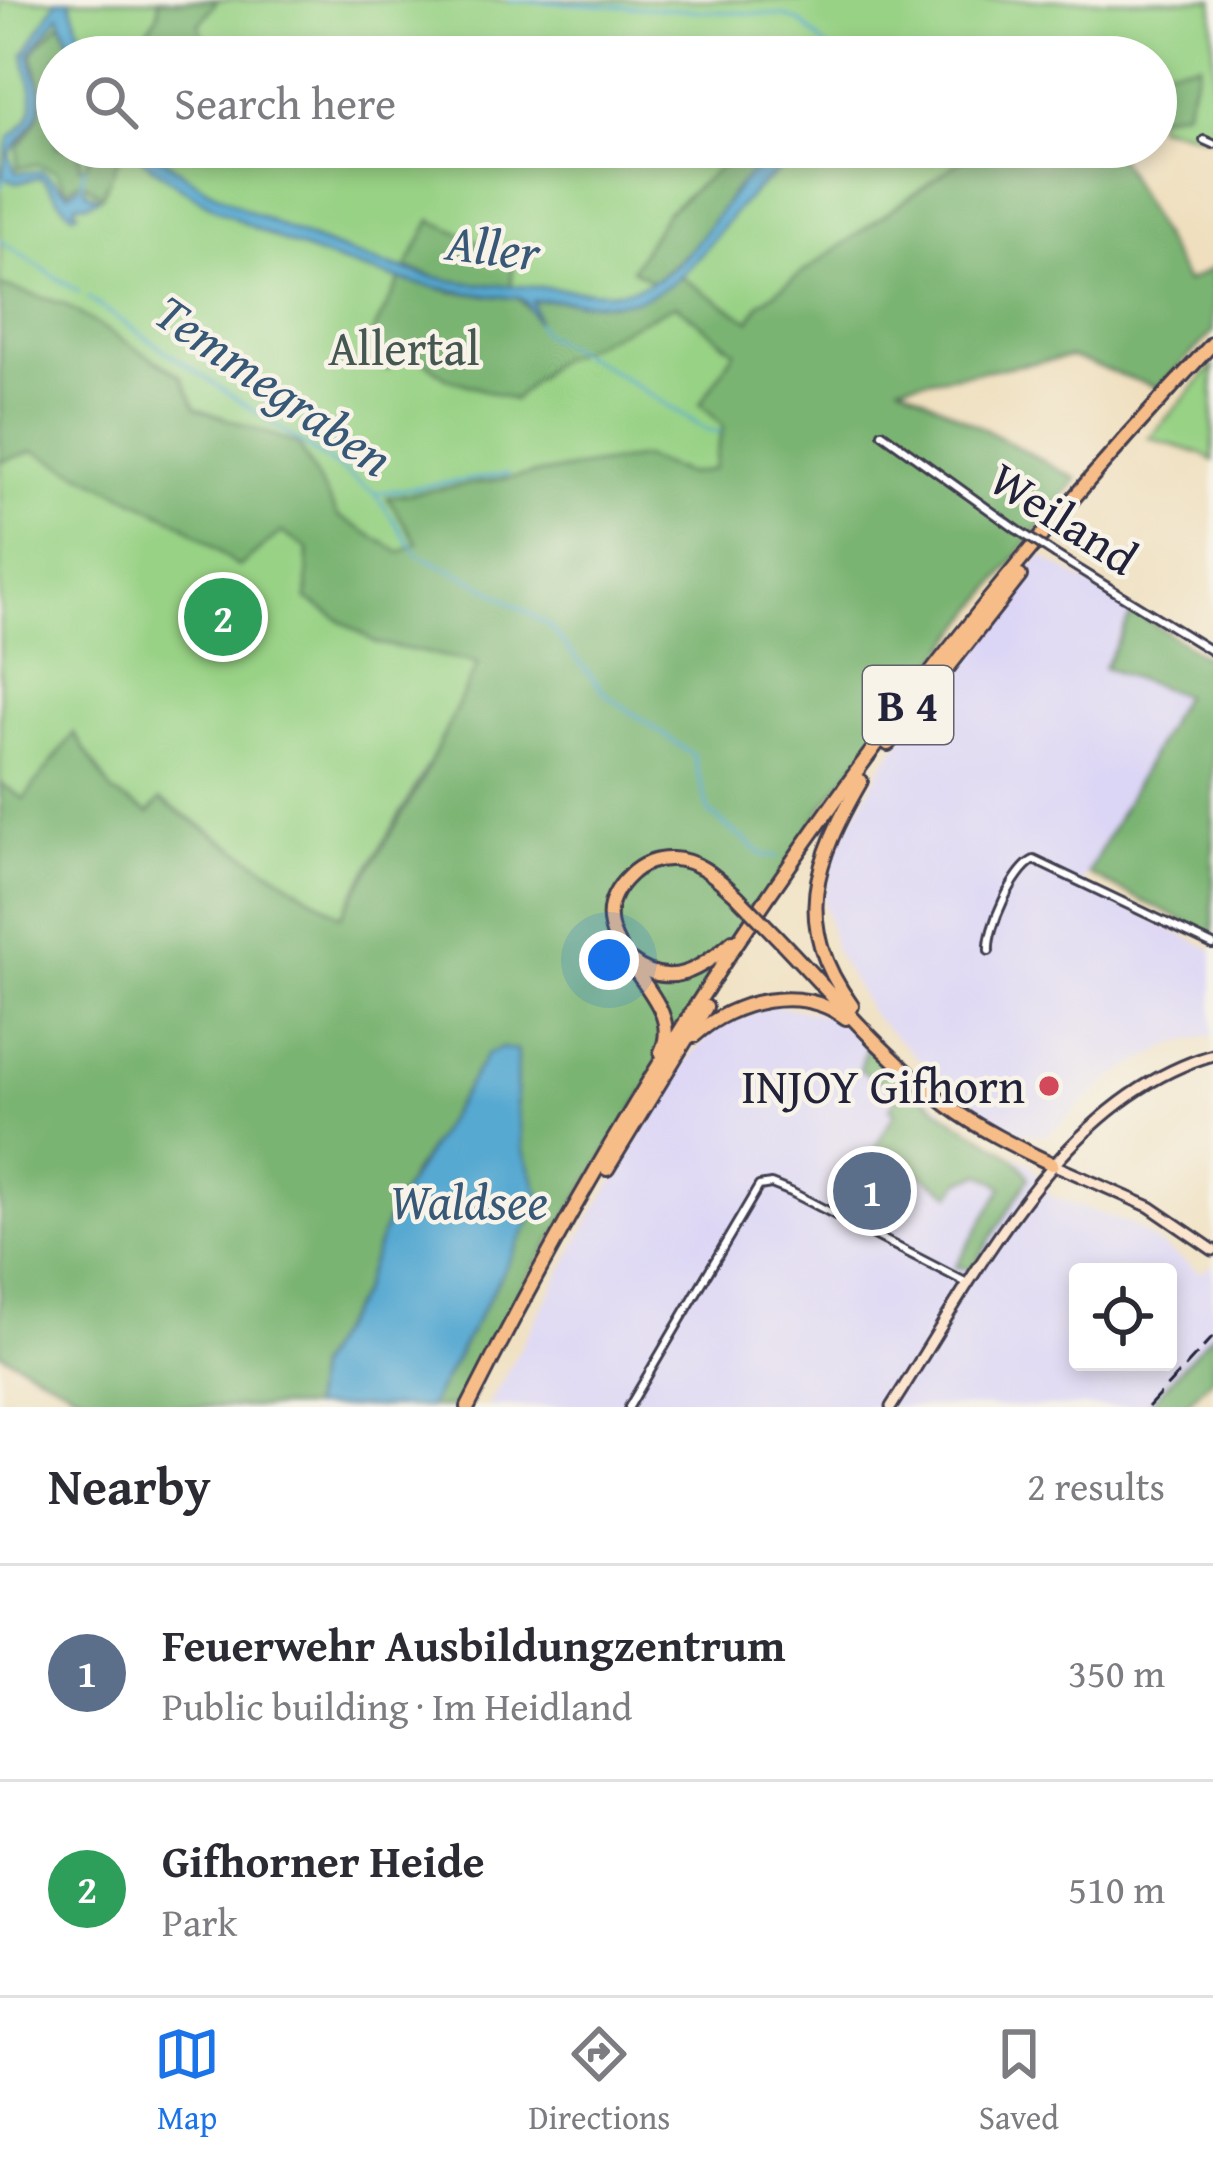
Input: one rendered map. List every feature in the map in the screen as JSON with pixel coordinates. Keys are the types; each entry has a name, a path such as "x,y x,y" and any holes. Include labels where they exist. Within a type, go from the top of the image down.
{"highway":[{"name":"B 4","path":"473,1407 531,1288 655,1071 747,928 909,702 1034,544 1213,343"},
{"name":"B 4","path":"473,1407 573,1229 758,926 861,781 1045,544 1213,354"},
{"path":"861,781 824,848 818,870 817,915 833,977 877,1040"},
{"path":"655,1071 667,1037 665,1019 621,952 611,924 613,902 623,882 646,864 669,859 692,862 737,896 946,1104 1052,1164"},
{"path":"621,952 647,971 677,976 702,967 747,928"},
{"path":"680,1049 724,1014 787,999 837,1011 877,1040"}],"street":[{"name":"Weiland","path":"882,433 1016,529 1213,652"},
{"path":"989,951 988,935 1014,881 1022,866 1034,860 1213,945"},
{"path":"891,1407 1052,1164 1126,1096 1171,1070 1213,1054"},
{"path":"1052,1164 1162,1214 1213,1250"},
{"path":"629,1407 759,1186 771,1184 791,1192 970,1285"}],"shaded area":[{"path":"1041,555 1204,656 1081,885 1213,950 1213,1035 1173,1044 1118,1074 1046,1136 1008,1130 954,1092 874,1017 836,953 823,899 838,846 884,762"},
{"path":"772,1005 832,1016 975,1136 1030,1163 1050,1196 1129,1223 1201,1273 1213,1264 1213,1331 1177,1371 1177,1263 1069,1263 1069,1371 1177,1371 1144,1407 488,1407 594,1212 688,1058 721,1026"}],"green space":[{"name":"Allertal","path":"0,0 1213,0 1213,137 1177,130 1177,36 36,36 36,168 976,168 731,480 496,648 341,916 161,800 149,814 24,799 0,783"},
{"path":"159,0 218,0 199,24 203,36 143,36 158,14"},
{"path":"61,22 67,36 48,36"},
{"path":"1200,63 1185,110 1177,112 1177,66"},
{"path":"35,123 36,164 18,168 18,147"},
{"path":"48,168 115,168 102,196 81,180 67,190 56,171"},
{"path":"719,168 752,168 755,172 734,190 700,242 653,282 632,269 666,213"},
{"path":"950,168 1124,168 1186,282 1213,268 1213,332 1158,388 1071,357 900,384 1077,479 824,805 508,1310 461,1407 429,1407 533,1216 534,1188 517,1113 517,1052 479,1067 448,1123 412,1173 360,1294 315,1368 311,1407 103,1407 0,1353 0,783 24,799 74,733 113,793 149,813 160,800 341,916 420,784 478,663 376,643 307,599 308,549 281,532 239,567 183,524 34,451 0,462 0,285 64,304 181,376 196,408 298,444 338,516 400,552 417,543 387,497 643,457 688,474 713,469 723,426 700,404 735,351 676,305 552,363 514,400 446,378 405,346 388,369 361,356 401,278 452,292 518,298 536,317 533,301 623,302 678,275 750,321 760,303"},
{"path":"431,220 514,258 511,287 450,281 406,268"},
{"path":"1213,366 1213,461 1149,438"},
{"path":"1133,611 1213,662 1213,935 1088,874 1183,695 1104,668"},
{"path":"867,1044 939,1109 1014,1158 1029,1178 972,1269 955,1267 1003,1187 982,1174 961,1181 952,1194 897,1160 889,1173 871,1155 895,1112 890,1108 899,1092 860,1070"},
{"path":"1213,1332 1213,1377 1184,1407 1147,1407"}],"water":[{"path":"57,0 70,0 81,36 68,36 59,15 43,36 36,36 30,53 36,76 36,116 9,155 16,173 42,171 69,193 82,184 99,198 77,203 74,208 79,212 73,214 40,177 18,183 2,176 9,138 32,110 24,54"},
{"path":"154,168 175,168 291,230 413,272 461,282 604,292 657,279 692,248 754,170 784,168 762,184 670,284 654,294 623,302 533,301 537,323 519,298 469,293 364,270 260,231"},
{"name":"Waldsee","path":"502,1048 517,1051 516,1105 523,1149 540,1195 534,1215 429,1407 311,1407 315,1368 360,1294 390,1213 487,1054"}],"waterway":[{"path":"509,0 782,15 801,22 815,36"},
{"path":"82,186 84,168"},
{"name":"Temmegraben","path":"0,189 7,175"},
{"name":"Temmegraben","path":"0,241 79,292"},
{"name":"Temmegraben","path":"88,298 375,493 417,554 482,585 548,625 607,695 693,755 709,812 763,855 778,857"},
{"path":"537,323 544,335 707,430 720,432"},
{"path":"377,493 508,474"}],"railway":[{"path":"1148,1407 1213,1337"}],"place":[{"name":"Gifhorner Heide","path":"223,617"},
{"name":"INJOY Gifhorn","path":"1049,1086"},
{"name":"Feuerwehr Ausbildungzentrum","path":"872,1191"}],"water label":[{"name":"Aller","path":"493,247"}]}
